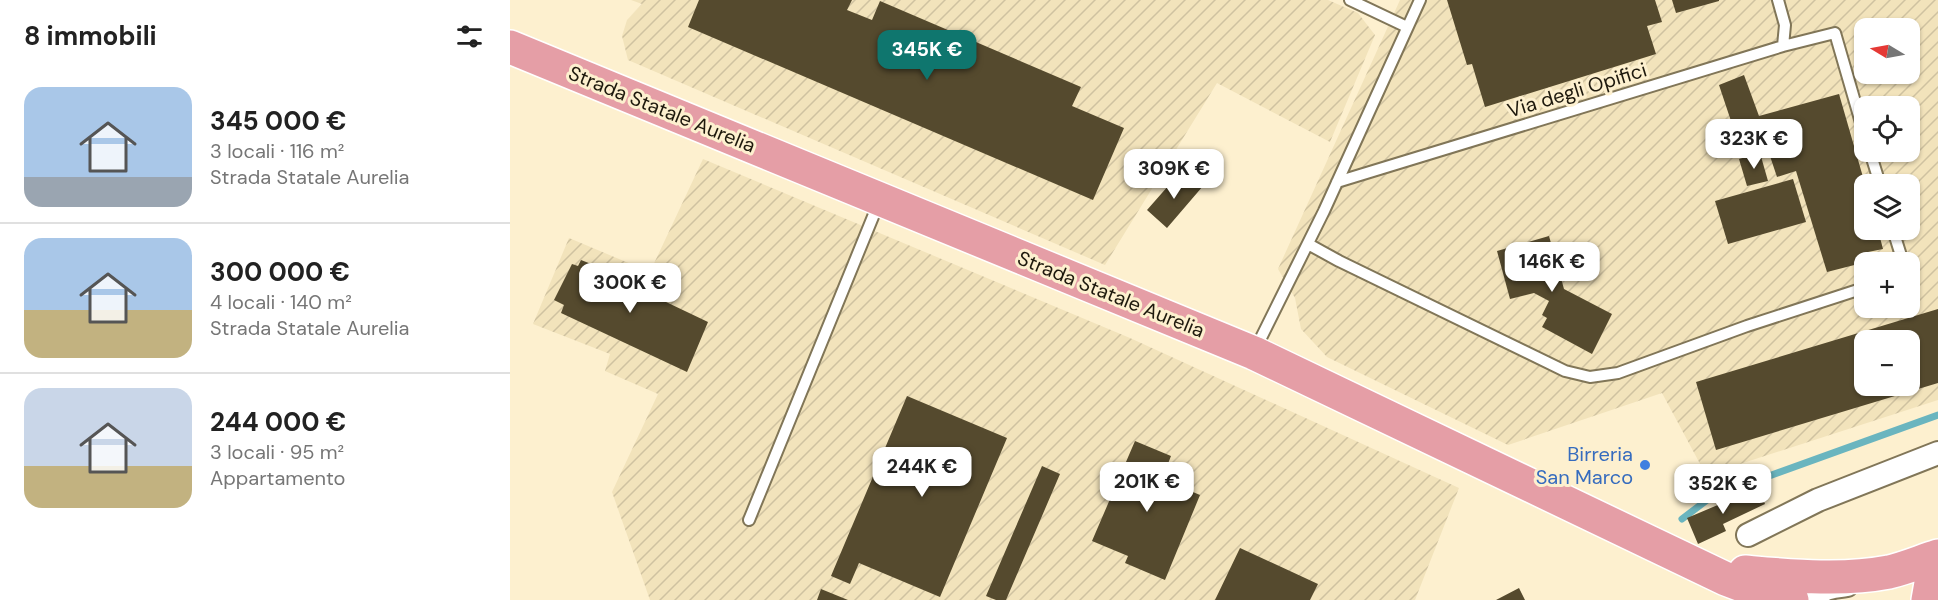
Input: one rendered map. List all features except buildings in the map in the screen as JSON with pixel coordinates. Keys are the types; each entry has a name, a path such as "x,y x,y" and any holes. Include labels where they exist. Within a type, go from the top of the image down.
{"main road":[{"name":"Strada Statale Aurelia","path":"510,47 1254,353 1726,579 1765,594 1792,600"},
{"name":"Strada Statale Aurelia","path":"1701,566 1806,577 1889,572 1938,556"},
{"path":"1928,600 1931,583 1938,566"}],"street":[{"path":"1748,535 1818,500 1938,453"},
{"path":"1815,600 1824,588 1857,583 1875,573"}],"lane":[{"path":"1350,0 1407,27"},
{"path":"1254,353 1308,244 1420,0"},
{"path":"1778,0 1785,25 1783,46"},
{"name":"Via degli Opifici","path":"1337,182 1783,46 1835,33 1854,99"},
{"path":"749,520 880,199"},
{"path":"1308,244 1565,371 1590,378 1618,373 1747,326 1854,291"}],"shaded area":[{"path":"631,0 1328,0 1358,13 1375,35 1330,142 1217,83 1105,265 628,60 622,36 627,20 642,4"},
{"path":"1400,0 1938,0 1938,400 1706,475 1662,393 1508,445 1327,357 1301,329 1295,298 1278,269"},
{"path":"703,159 1130,338 1459,488 1415,600 650,600 612,492 658,394 605,371 610,354 533,324 569,238 650,272"}],"waterway":[{"path":"1682,519 1711,497 1938,415"}],"place":[{"name":"Birreria San Marco","path":"1645,465"}]}
